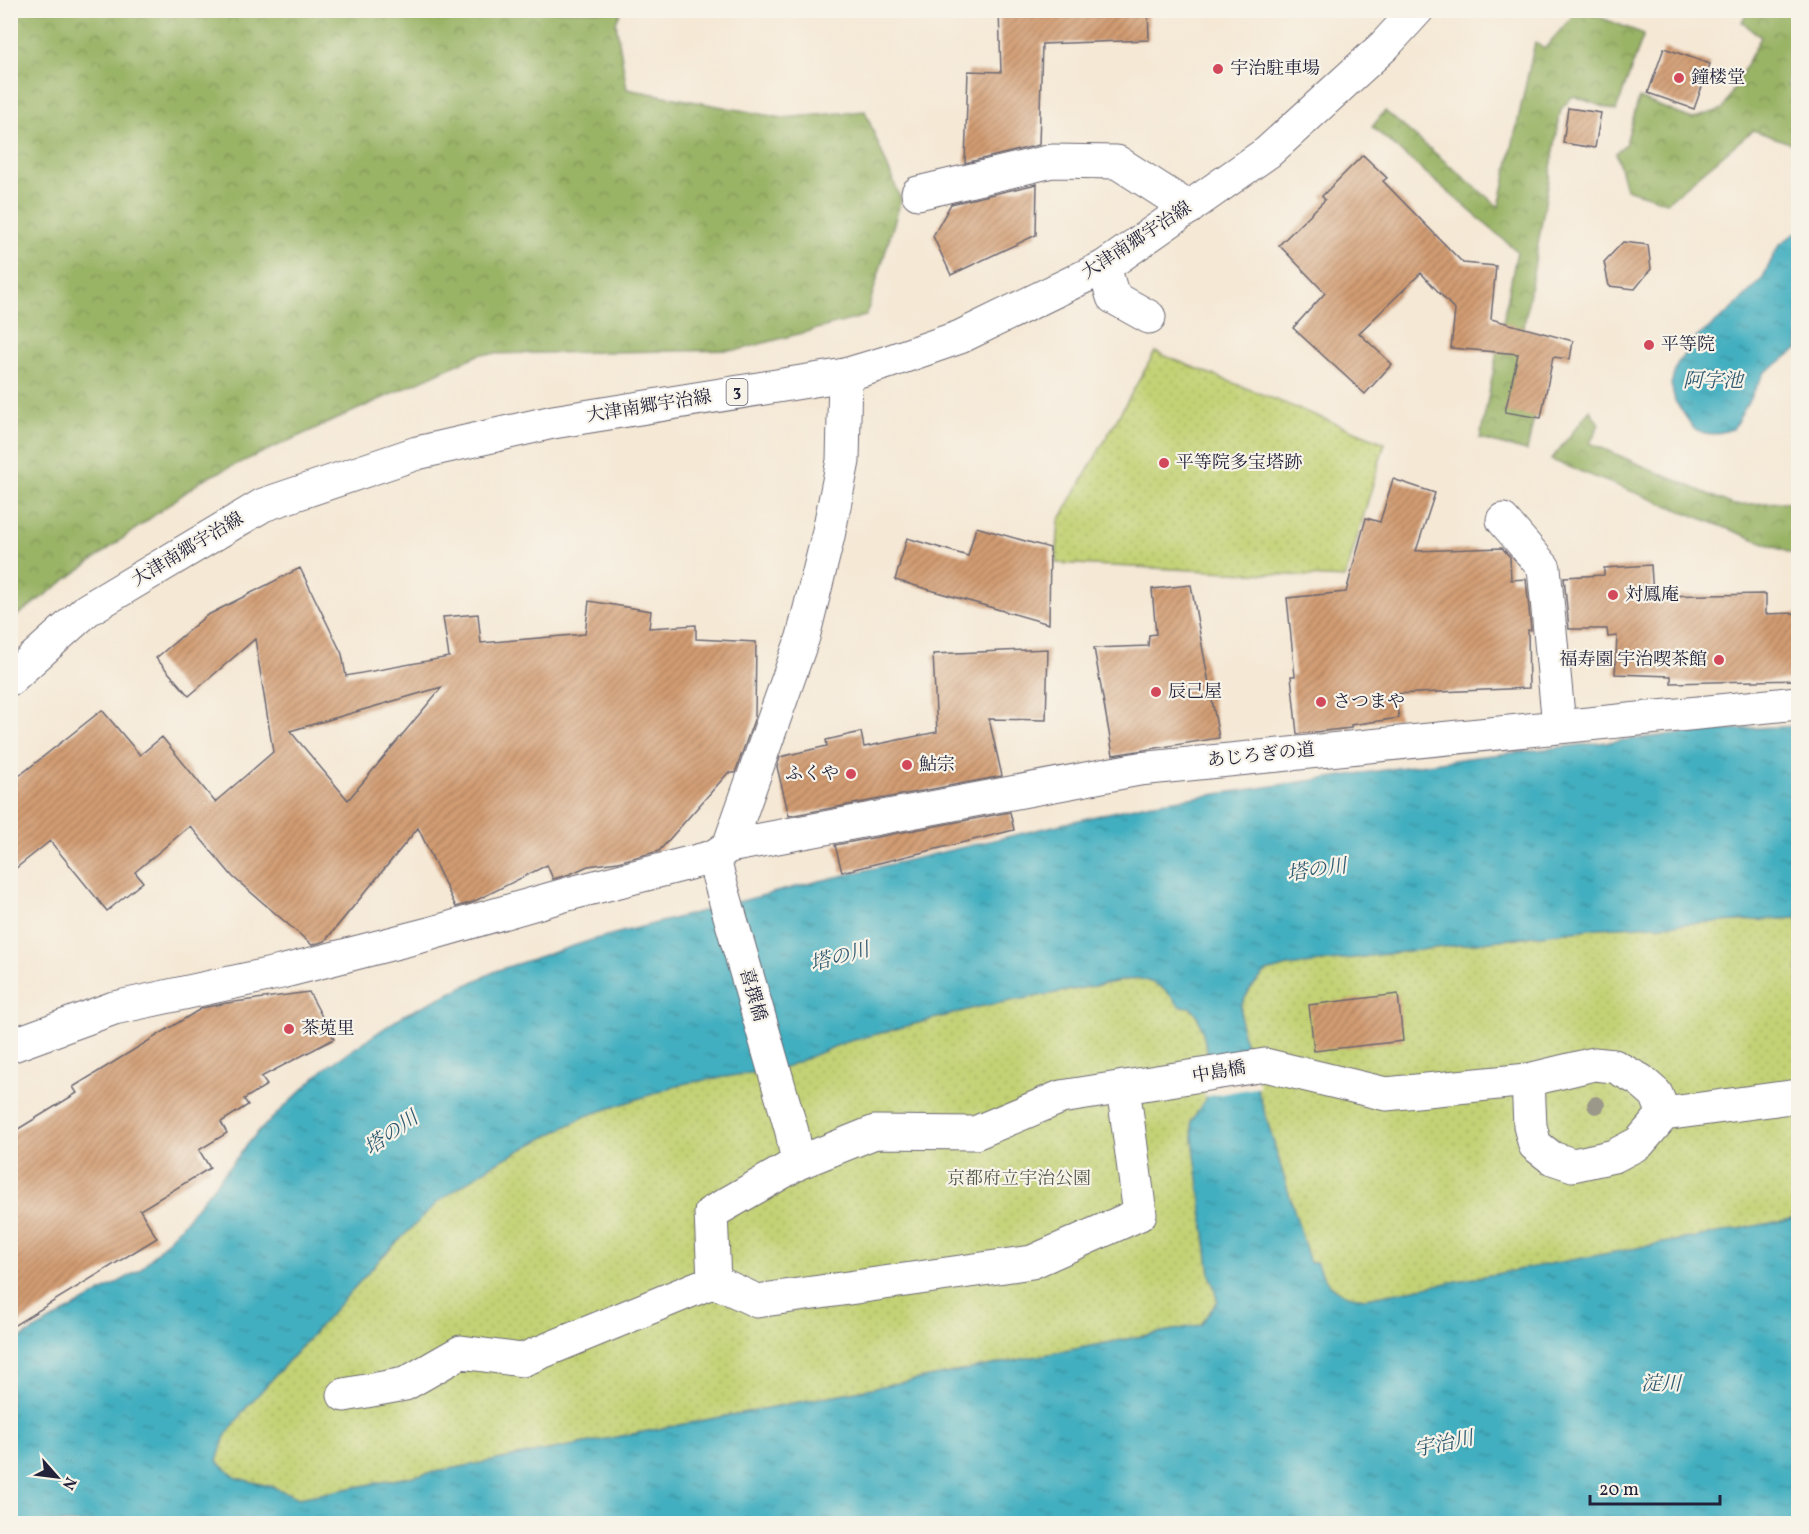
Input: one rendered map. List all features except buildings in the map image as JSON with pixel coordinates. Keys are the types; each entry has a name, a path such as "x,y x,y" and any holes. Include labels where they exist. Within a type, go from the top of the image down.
{"street":[{"name":"大津南郷宇治線","path":"10,679 87,610 263,505 417,453 553,422 845,375 960,337 1104,267 1268,152 1384,46 1417,10"},
{"path":"918,193 1052,161 1117,162 1189,208"},
{"path":"1104,267 1113,297 1149,317"},
{"path":"721,852 803,637 826,547 843,461 845,375"},
{"path":"1503,520 1544,568 1559,726"},
{"name":"あじろぎの道","path":"10,1046 114,1008 292,969 429,934 721,852 1139,769 1798,703"},
{"name":"喜撰橋","path":"721,852 723,894 795,1147"},
{"path":"1664,1114 1656,1094 1640,1080 1614,1066 1594,1064 1528,1080 1530,1126 1535,1145 1552,1158 1573,1165 1614,1156 1639,1143 1664,1114 1798,1096"},
{"name":"中島橋","path":"714,1281 711,1213 795,1147 876,1132 975,1133 1061,1097 1265,1065 1386,1094 1528,1080"},
{"path":"344,1395 405,1384 461,1352 522,1360 714,1281 758,1301 1032,1262 1140,1214 1123,1088"}],"green space":[{"path":"11,10 621,11 616,23 627,89 782,118 865,111 901,200 866,316 738,350 480,354 204,479 11,620"},
{"path":"1577,11 1583,11 1644,34 1616,111 1573,96 1561,109 1519,356 1536,407 1527,451 1480,439 1517,251 1372,127 1385,111 1499,207 1535,42 1544,49"},
{"path":"1748,11 1798,11 1798,58 1787,85 1798,92 1798,146 1753,130 1667,202 1626,189 1616,153 1626,143 1639,98 1692,119 1723,109 1761,37 1742,22"},
{"path":"1155,352 1385,443 1345,578 1056,563 1059,521"},
{"path":"1590,410 1599,424 1590,443 1733,505 1798,501 1798,556 1551,460"},
{"path":"1798,918 1798,1218 1366,1298 1348,1295 1334,1289 1324,1279 1316,1262 1310,1263 1241,1027 1241,1006 1250,989 1266,972 1288,966 1598,928"},
{"name":"京都府立宇治公園","path":"1138,978 1161,987 1179,1005 1190,1007 1197,1015 1208,1056 1211,1090 1191,1122 1210,1274 1218,1301 1200,1325 299,1498 273,1487 236,1478 217,1461 225,1436 246,1408 382,1257 438,1202 492,1165 585,1116 686,1083 783,1068 843,1043 978,1007"}],"water":[{"name":"阿字池","path":"1798,231 1798,349 1764,373 1733,429 1710,435 1694,429 1675,401 1671,384 1677,364 1696,338 1729,312 1762,279 1779,245"},
{"name":"淀川","path":"1798,726 1798,918 1598,928 1288,966 1266,972 1250,989 1241,1006 1241,1027 1310,1263 1316,1262 1324,1279 1334,1289 1348,1295 1366,1298 1798,1218 1798,1523 11,1523 10,1344 140,1270 181,1226 256,1134 324,1069 404,1015 498,970 595,939 807,884 1147,804 1475,757 1713,730","holes":["1137,978 1161,987 1179,1006 1190,1007 1197,1015 1208,1056 1211,1090 1191,1122 1210,1274 1218,1301 1200,1325 299,1498 273,1487 236,1478 217,1461 225,1436 246,1408 382,1257 438,1202 492,1165 586,1116 686,1083 783,1068 843,1043 978,1007"]}],"pier":[{"path":"1251,1055 1260,1087 1203,1097 1208,1089"}],"place":[{"name":"宇治駐車場","path":"1218,69"},
{"name":"鐘楼堂","path":"1679,78"},
{"name":"平等院","path":"1649,345"},
{"name":"平等院多宝塔跡","path":"1164,463"},
{"name":"対鳳庵","path":"1613,595"},
{"name":"福寿園 宇治喫茶館","path":"1719,660"},
{"name":"辰己屋","path":"1156,692"},
{"name":"さつまや","path":"1321,702"},
{"name":"鮎宗","path":"907,765"},
{"name":"ふくや","path":"851,774"},
{"name":"茶莵里","path":"289,1029"}],"water label":[{"name":"塔の川","path":"1317,871"},
{"name":"塔の川","path":"840,958"},
{"name":"塔の川","path":"392,1134"},
{"name":"宇治川","path":"1444,1445"}]}
